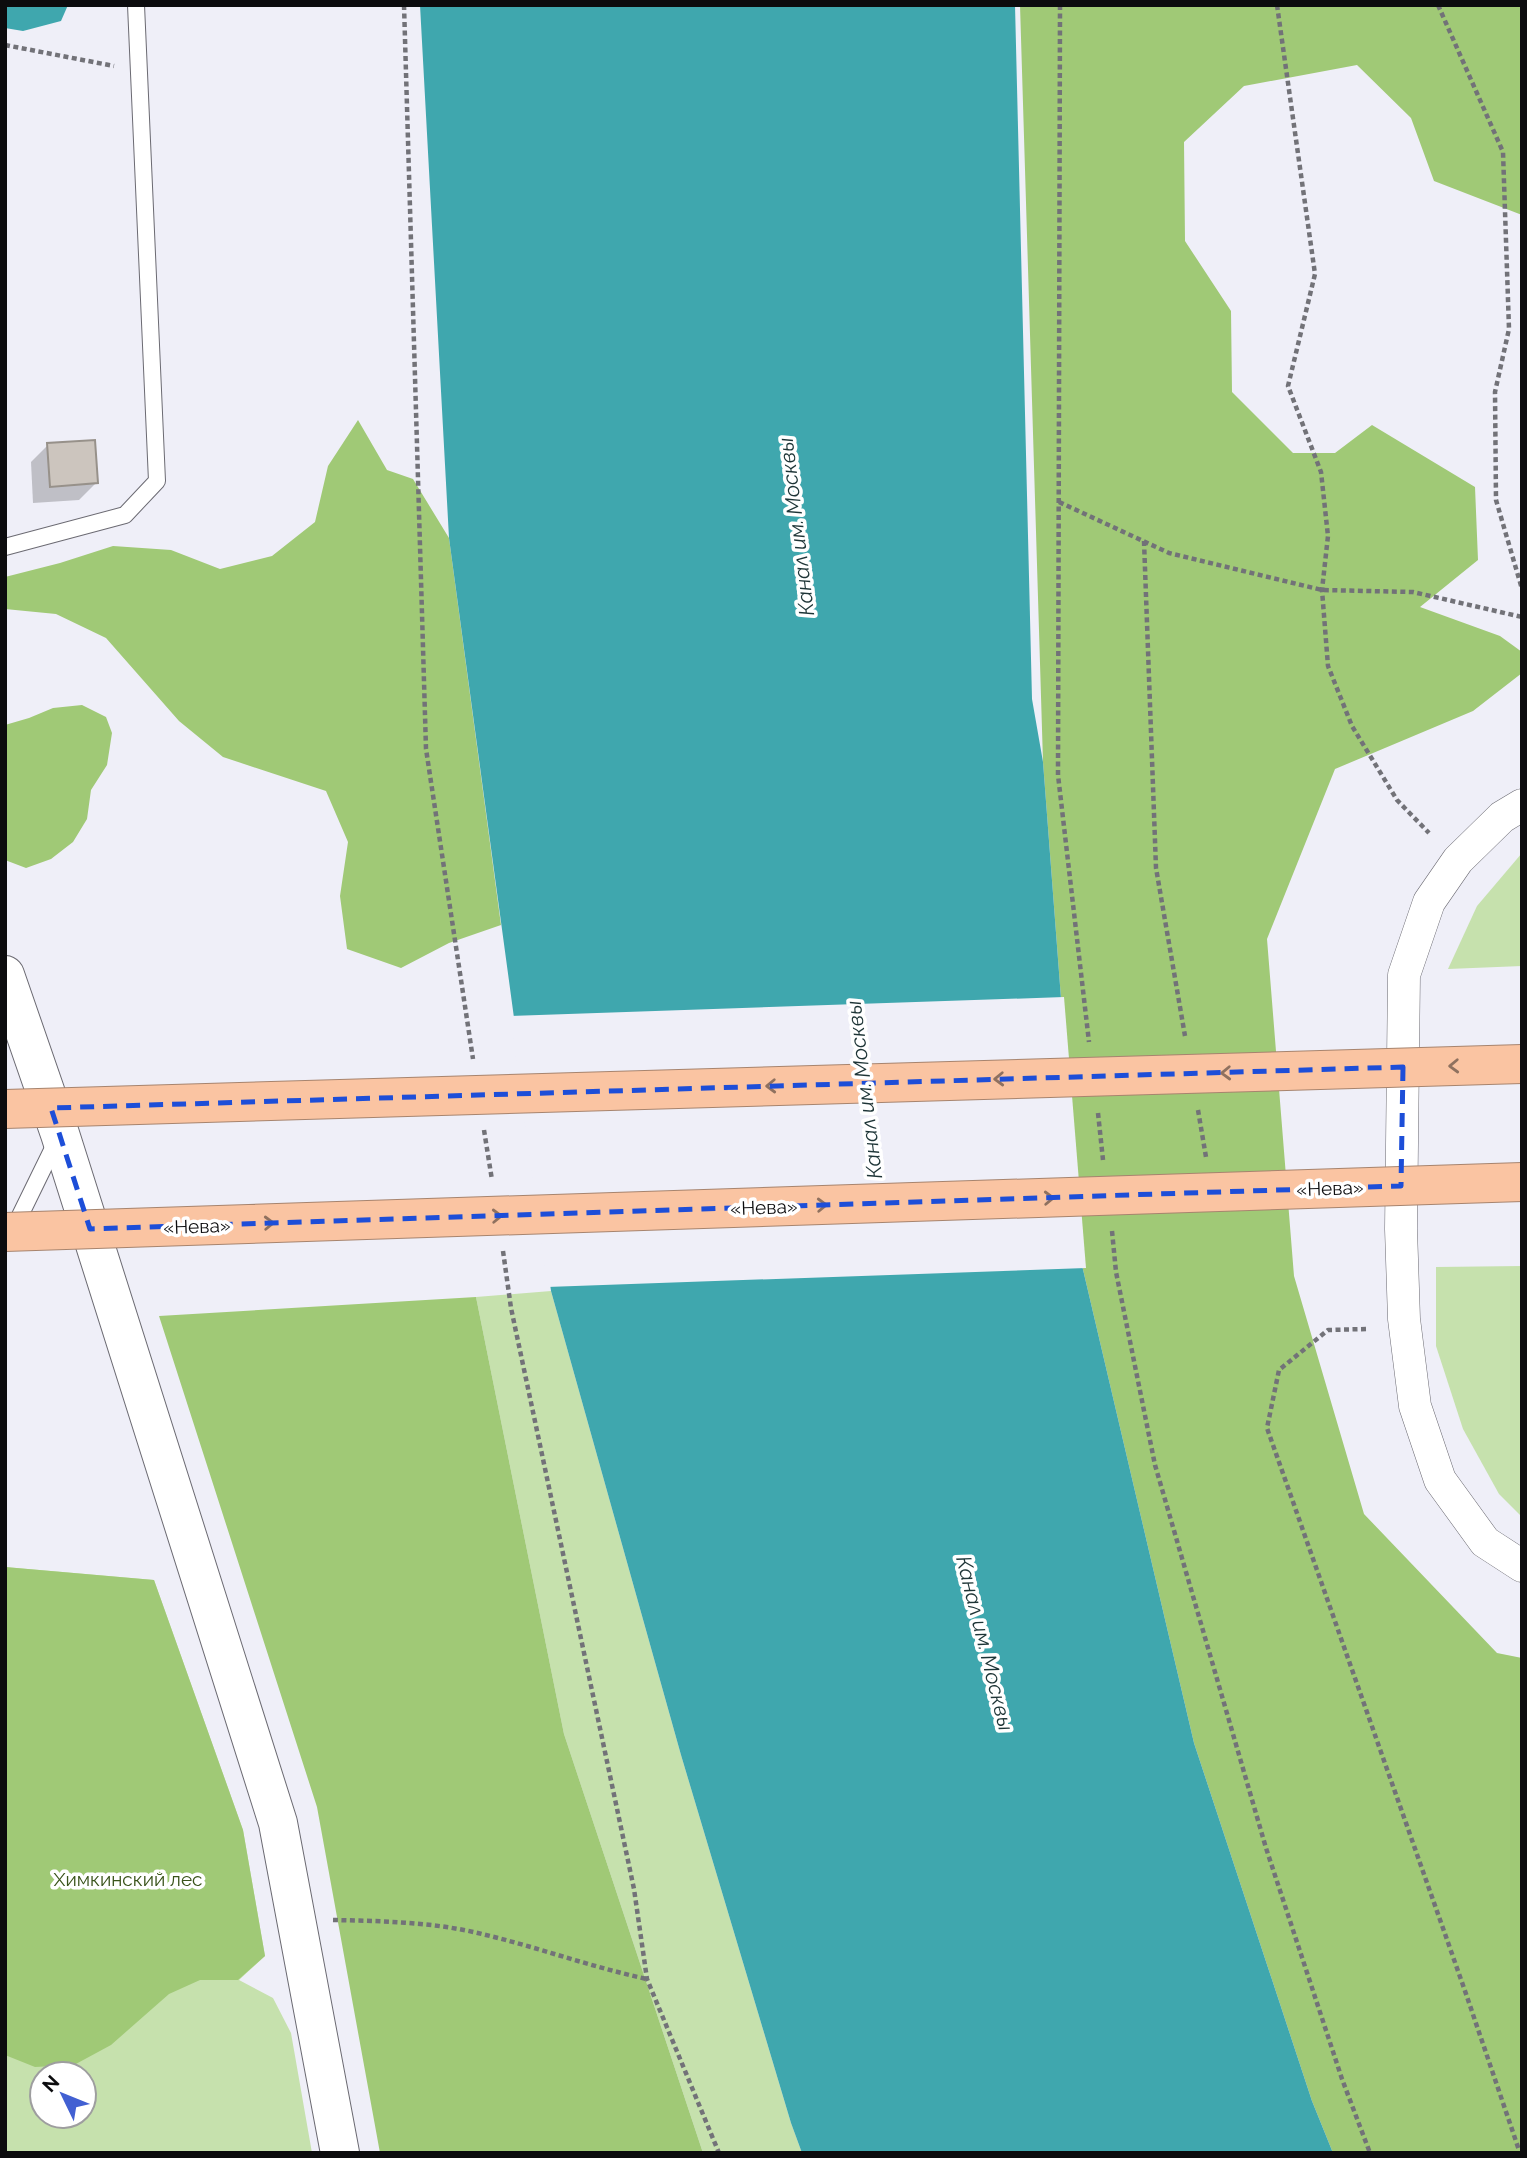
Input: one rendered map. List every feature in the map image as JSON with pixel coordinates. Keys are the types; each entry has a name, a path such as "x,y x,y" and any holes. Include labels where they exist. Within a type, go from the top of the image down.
{"highway":[{"path":"5,1109 1522,1064"},
{"name":"«Нева»","path":"5,1232 1522,1182"}],"main road":[{"path":"5,975 60,1134 278,1823 340,2153"}],"street":[{"path":"1522,805 1502,817 1458,860 1429,902 1404,975 1401,1230 1404,1319 1415,1406 1440,1480 1485,1542 1522,1566"}],"lane":[{"path":"5,547 125,515 157,481 136,5"},
{"path":"5,1245 60,1134"}],"path":[{"path":"1060,5 1058,775 1090,1051"},
{"path":"1277,5 1315,274 1288,386 1321,472 1328,536 1322,590 1328,666 1352,726 1398,800 1429,833"},
{"path":"1438,5 1503,152 1509,329 1495,392 1496,500 1522,589"},
{"path":"5,45 139,71"},
{"path":"1059,502 1169,553 1322,590 1413,592 1522,617"},
{"path":"1144,541 1156,868"},
{"path":"1097,1106 1103,1161"},
{"path":"1111,1231 1116,1272 1154,1465 1266,1848 1342,2080 1370,2153"},
{"path":"1366,1329 1328,1330 1279,1370 1267,1428 1520,2153"},
{"path":"296,1919 394,1921 480,1933 617,1973 647,1979"}],"highlighted area":[{"path":"1403,1067 1401,1186 90,1229 51,1108"}],"green space":[{"path":"1020,5 1522,5 1522,215 1434,181 1411,118 1357,65 1244,86 1184,142 1185,241 1231,311 1232,392 1293,453 1335,453 1372,425 1475,487 1478,560 1420,607 1500,636 1522,652 1522,673 1473,711 1335,769 1267,939 1294,1276 1364,1514 1497,1653 1522,1658 1522,2153 1333,2153 1312,2101 1194,1743 1081,1261 1043,762"},
{"path":"358,420 387,470 413,479 449,538 501,925 449,943 401,968 347,949 340,896 348,842 326,791 223,757 179,721 106,638 56,614 5,609 5,577 113,546 171,550 220,569 272,556 315,522 328,466"},
{"path":"82,705 106,717 112,733 107,765 91,790 87,819 73,842 51,859 26,868 5,860 5,725 53,708"},
{"path":"1522,853 1522,966 1448,969 1477,906"},
{"path":"1522,1266 1522,1517 1499,1494 1463,1429 1436,1346 1436,1267"},
{"path":"551,1291 681,1755 802,2153 703,2153 564,1734 476,1297"},
{"path":"476,1297 564,1734 703,2153 380,2153 317,1807 159,1316"},
{"name":"Химкинский лес","path":"5,1567 154,1580 243,1830 265,1956 239,1980 273,1998 291,2033 312,2153 5,2153"},
{"name":"Химкинский лес","path":"5,1567 154,1580 243,1830 265,1956 238,1980 200,1980 169,1994 111,2045 83,2060 28,2060 28,2064 5,2055"}],"water":[{"path":"5,5 68,5 61,21 23,31 5,28"},
{"name":"Канал им. Москвы","path":"420,5 1015,5 1032,699 1043,762 1081,1261 1194,1743 1312,2101 1333,2153 802,2153 681,1755 551,1291 449,538"}],"pier":[{"path":"1064,997 1086,1268 547,1287 510,1016"}],"building":[{"path":"95,440 98,483 50,487 47,443"}]}
